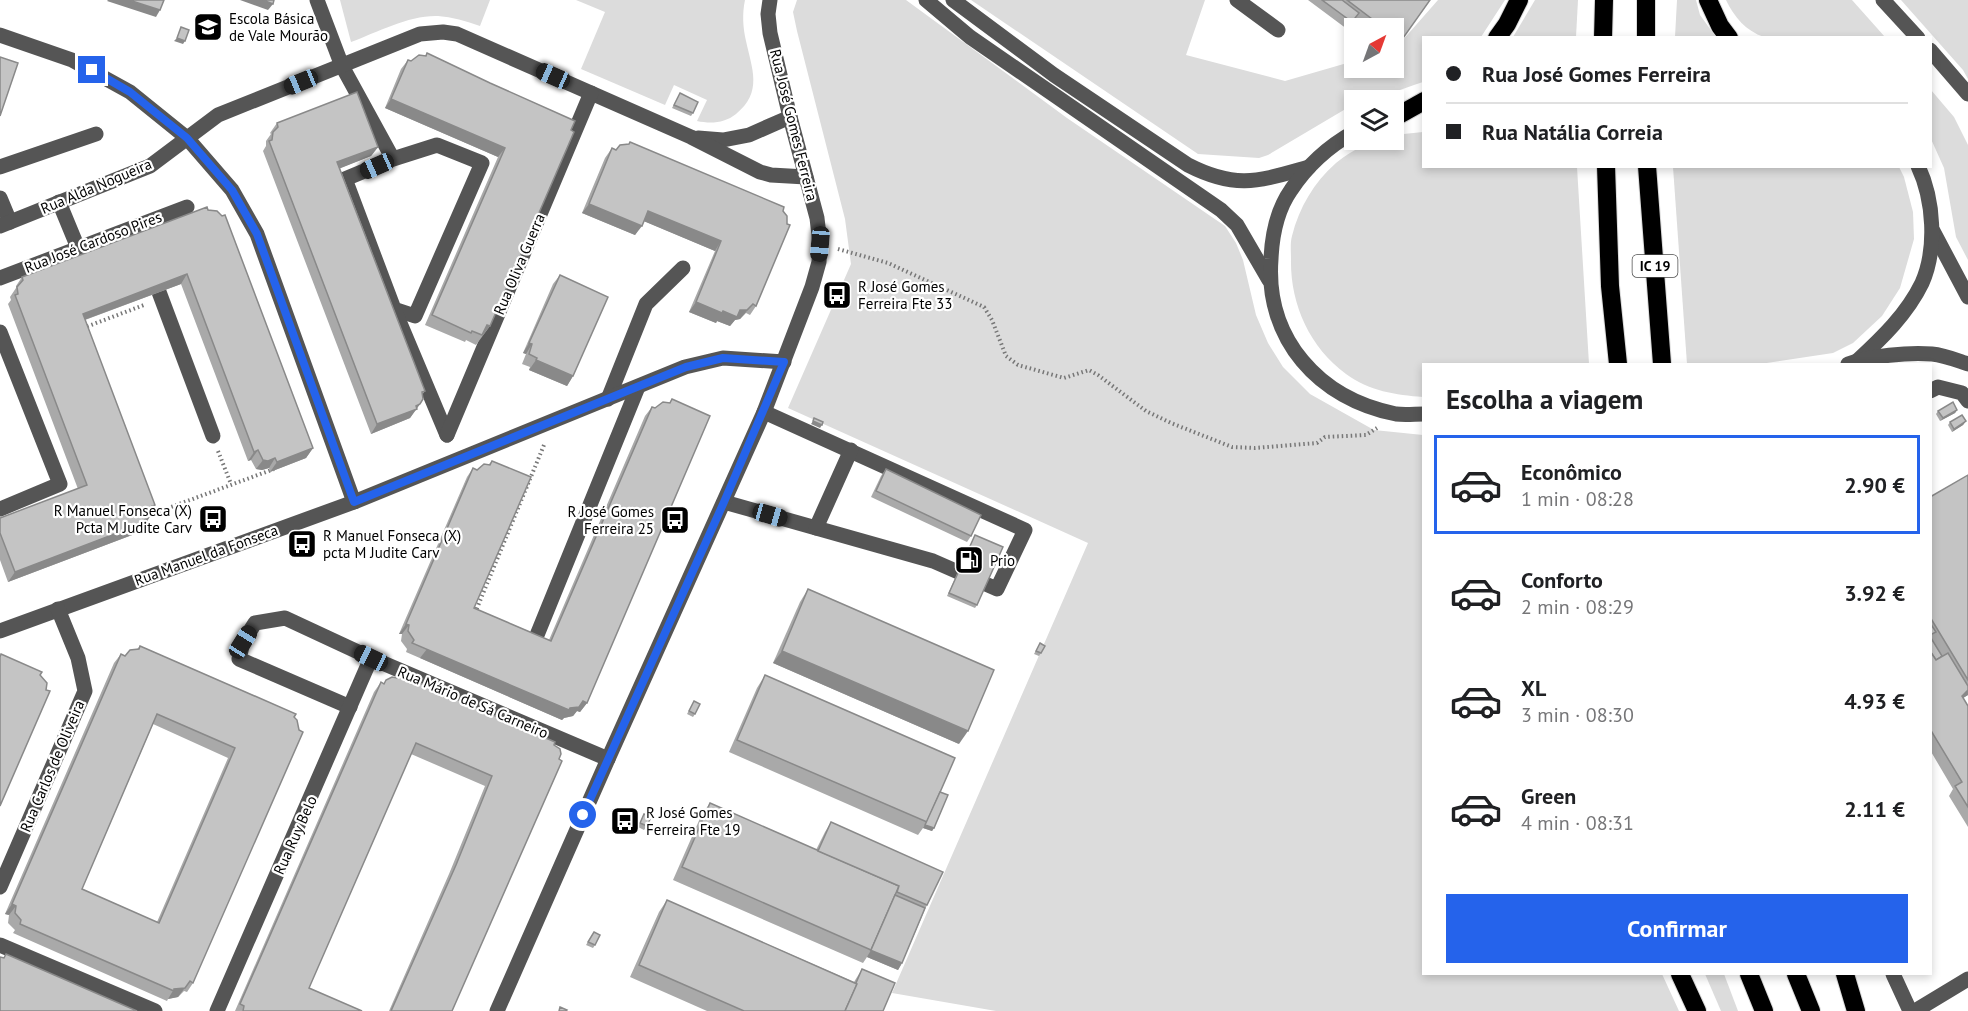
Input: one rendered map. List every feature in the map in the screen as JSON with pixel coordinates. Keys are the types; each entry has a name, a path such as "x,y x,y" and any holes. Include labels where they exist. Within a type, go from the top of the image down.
{"highway":[{"path":"1498,36 1519,0"},
{"path":"1603,36 1604,0"},
{"path":"1646,36 1647,0"},
{"path":"1708,0 1728,36"},
{"path":"1404,112 1422,102"},
{"path":"1606,168 1610,286 1618,363"},
{"name":"IC 19","path":"1647,168 1662,363"},
{"path":"1680,975 1697,1011"},
{"path":"1749,975 1764,1011"},
{"path":"1796,975 1811,1011"},
{"path":"1845,975 1857,1011"}],"street":[{"path":"317,0 342,66 393,159"},
{"name":"Rua José Gomes Ferreira","path":"497,1011 764,411 812,287 819,262 820,244 817,218 770,33 768,14 770,0"},
{"path":"926,0 970,37 1221,210 1237,225 1269,280 1281,328 1292,348 1322,381 1349,399 1371,407 1398,414 1422,414"},
{"path":"953,0 1054,75 1188,165 1206,174 1221,179 1263,180 1309,167"},
{"path":"1237,0 1278,30"},
{"path":"1883,0 1916,36"},
{"name":"Rua Alda Nogueira","path":"5,224 150,166 218,115 420,34 443,32 457,34 691,137 760,172 806,177"},
{"path":"0,35 72,60 130,92 187,138 232,190 257,234 354,502"},
{"path":"1932,52 1968,94"},
{"name":"Rua Oliva Guerra","path":"394,309 447,435 591,93"},
{"path":"1404,116 1422,113"},
{"path":"691,137 723,140 749,135 790,117"},
{"path":"0,167 96,134"},
{"path":"1269,280 1275,226 1290,191 1309,167 1344,138"},
{"path":"437,145 482,163 415,316 394,309 345,180 393,159 437,145"},
{"path":"1853,363 1894,324 1922,282 1932,231 1928,195 1919,168"},
{"path":"0,198 5,224"},
{"path":"59,202 78,248"},
{"name":"Rua José Cardoso Pires","path":"0,278 78,248 137,233 187,207"},
{"path":"1932,231 1968,297"},
{"path":"608,399 646,304 683,268"},
{"path":"160,295 213,436"},
{"path":"0,332 60,483 0,509"},
{"path":"1853,363 1912,354 1933,354 1968,364"},
{"name":"Rua Manuel da Fonseca","path":"0,631 354,502 686,367 723,358 784,362"},
{"path":"535,640 638,387"},
{"path":"1932,390 1938,387 1962,393 1968,401"},
{"path":"724,502 933,561 997,589 1024,530 764,411"},
{"path":"816,528 851,450"},
{"name":"Rua Carlos de Oliveira","path":"0,887 85,691 78,658 58,609"},
{"name":"Rua Mário de Sá Carneiro","path":"351,707 239,659 243,642 255,623 285,618 371,658 608,759"},
{"name":"Rua Ruy Belo","path":"217,1011 371,658"},
{"path":"0,945 154,1011"},
{"path":"1893,975 1910,1011"},
{"path":"1915,1011 1968,979"}],"path":[{"path":"820,244 888,263 984,307 992,320 1006,356 1018,365 1064,378 1089,370 1146,411 1232,447 1255,448 1317,443 1325,437 1366,435 1398,414"},
{"path":"86,339 82,328 160,295"},
{"path":"485,618 475,614 555,420"},
{"path":"213,436 231,484"},
{"path":"148,503 152,514 283,466"}],"shaded area":[{"path":"340,0 490,0 480,26 448,17 427,16 394,25 351,42"},
{"path":"576,0 745,0 743,10 745,36 753,71 753,89 750,97 732,117 718,122 702,122 697,121 707,100 674,85 665,105 581,69 605,12"},
{"path":"797,0 906,0 1067,118 1225,226 1243,260 1256,315 1268,343 1283,367 1310,394 1374,430 1422,435 1422,975 1662,975 1679,1011 996,1011 892,993 1088,543 788,408 851,264 845,219 793,12"},
{"path":"971,0 1205,0 1186,55 1285,81 1344,64 1344,78 1404,78 1404,39 1438,0 1505,0 1482,36 1422,36 1422,82 1399,90 1344,90 1344,110 1268,155 1259,158 1198,154"},
{"path":"1535,0 1578,0 1576,36 1514,36"},
{"path":"1677,0 1696,0 1700,15 1715,36 1675,36"},
{"path":"1726,0 1852,0 1884,36 1762,36 1741,23"},
{"path":"1901,0 1968,0 1968,79 1963,70"},
{"path":"1932,91 1954,117 1968,145 1968,260 1956,237 1944,168 1932,141"},
{"path":"1422,132 1422,168 1577,168 1589,363 1422,363 1422,397 1373,388 1355,380 1333,363 1312,337 1298,308 1292,275 1291,239 1303,206 1314,187 1336,163 1356,150 1404,150 1404,134"},
{"path":"1673,168 1900,168 1913,212 1914,239 1900,288 1882,316 1853,343 1833,353 1767,363 1687,363"},
{"path":"1705,975 1724,975 1738,1011 1721,1011"}],"building":[{"path":"129,0 164,0 160,10"},
{"path":"1322,0 1342,0 1359,13 1355,18 1347,18"},
{"path":"1347,0 1430,0 1404,37 1404,18 1371,18"},
{"path":"181,27 189,30 185,41 177,38"},
{"path":"427,53 575,121 571,130 574,132 490,326 487,325 482,335 472,331 471,333 432,315 505,148 391,99 408,60 411,61 419,55 426,56"},
{"path":"0,57 18,63 0,116"},
{"path":"357,92 378,147 337,162 425,391 422,392 423,399 416,406 417,409 377,424 269,141 272,140 273,132 278,127 277,123"},
{"path":"680,93 698,102 693,113 674,105"},
{"path":"630,142 784,207 787,224 790,225 756,306 753,304 747,310 740,310 737,317 696,302 721,241 648,211 642,226 589,204 612,148 616,150 620,145"},
{"path":"207,207 208,210 217,211 222,216 225,215 313,448 277,462 275,458 268,461 263,460 258,450 254,452 187,274 83,314 155,505 152,506 151,515 145,519 146,522 15,572 0,533 0,518 87,485 15,295 18,294 17,287 23,280 22,277"},
{"path":"560,275 608,297 573,376 536,360 537,358 529,354 532,344 529,343"},
{"path":"672,399 710,416 587,703 583,701 579,707 569,710 412,643 414,640 408,631 409,625 406,624 473,468 477,470 484,464 490,465 492,461 531,477 474,608 551,641 652,407 655,408 663,402 670,403"},
{"path":"1953,402 1957,410 1943,418 1938,411"},
{"path":"1962,415 1966,421 1954,429 1950,422"},
{"path":"814,418 823,422 822,425 813,421"},
{"path":"886,469 981,515 971,536 876,491"},
{"path":"1968,475 1968,680 1932,620 1932,496"},
{"path":"975,535 1003,547 977,605 949,593"},
{"path":"808,589 994,670 968,731 782,651"},
{"path":"1932,640 1942,656 1936,660 1932,654"},
{"path":"1040,643 1045,646 1041,653 1036,651"},
{"path":"140,646 296,714 294,717 299,730 303,732 193,983 190,981 185,988 174,989 174,991 20,924 21,920 15,913 16,906 12,904 121,654 125,656 130,650 139,649","holes":["157,714 235,748 159,923 82,889"]},
{"path":"1948,653 1968,686 1968,690 1962,696 1968,706 1968,807 1955,786 1962,782 1932,732 1932,654 1936,660"},
{"path":"1,654 42,672 40,675 47,683 46,690 50,691 0,806 0,657"},
{"path":"399,674 555,742 554,745 560,749 561,754 559,759 562,761 452,1011 391,1011 456,865 492,776 416,743 309,988 362,1011 243,1011 244,1006 240,1004 381,682 384,684 392,677 397,678"},
{"path":"765,675 955,758 927,822 737,740"},
{"path":"694,701 700,704 695,714 689,711"},
{"path":"940,792 948,795 934,828 925,825"},
{"path":"710,803 899,886 871,950 682,867"},
{"path":"644,814 651,817 647,826 640,823"},
{"path":"831,822 943,872 927,905 897,892 899,886 818,851"},
{"path":"895,895 925,908 902,963 870,950"},
{"path":"667,900 857,984 845,1011 744,1011 639,965"},
{"path":"594,932 600,935 595,945 588,942"},
{"path":"6,954 137,1011 0,1011 0,957 4,958"},
{"path":"862,969 895,983 883,1011 845,1011"}],"place":[{"name":"Escola Básica de Vale Mourão","path":"208,27"},
{"name":"R José Gomes Ferreira Fte 33","path":"837,295"},
{"name":"R Manuel Fonseca (X) Pcta M Judite Carv","path":"213,519"},
{"name":"R José Gomes Ferreira 25","path":"675,520"},
{"name":"R Manuel Fonseca (X) pcta M Judite Carv","path":"302,544"},
{"name":"Prio","path":"969,560"},
{"name":"R José Gomes Ferreira Fte 19","path":"625,821"}],"route":[{"path":"92,70 130,92 187,138 232,190 257,234 354,502 686,367 723,358 784,362 724,502 583,815"}]}
